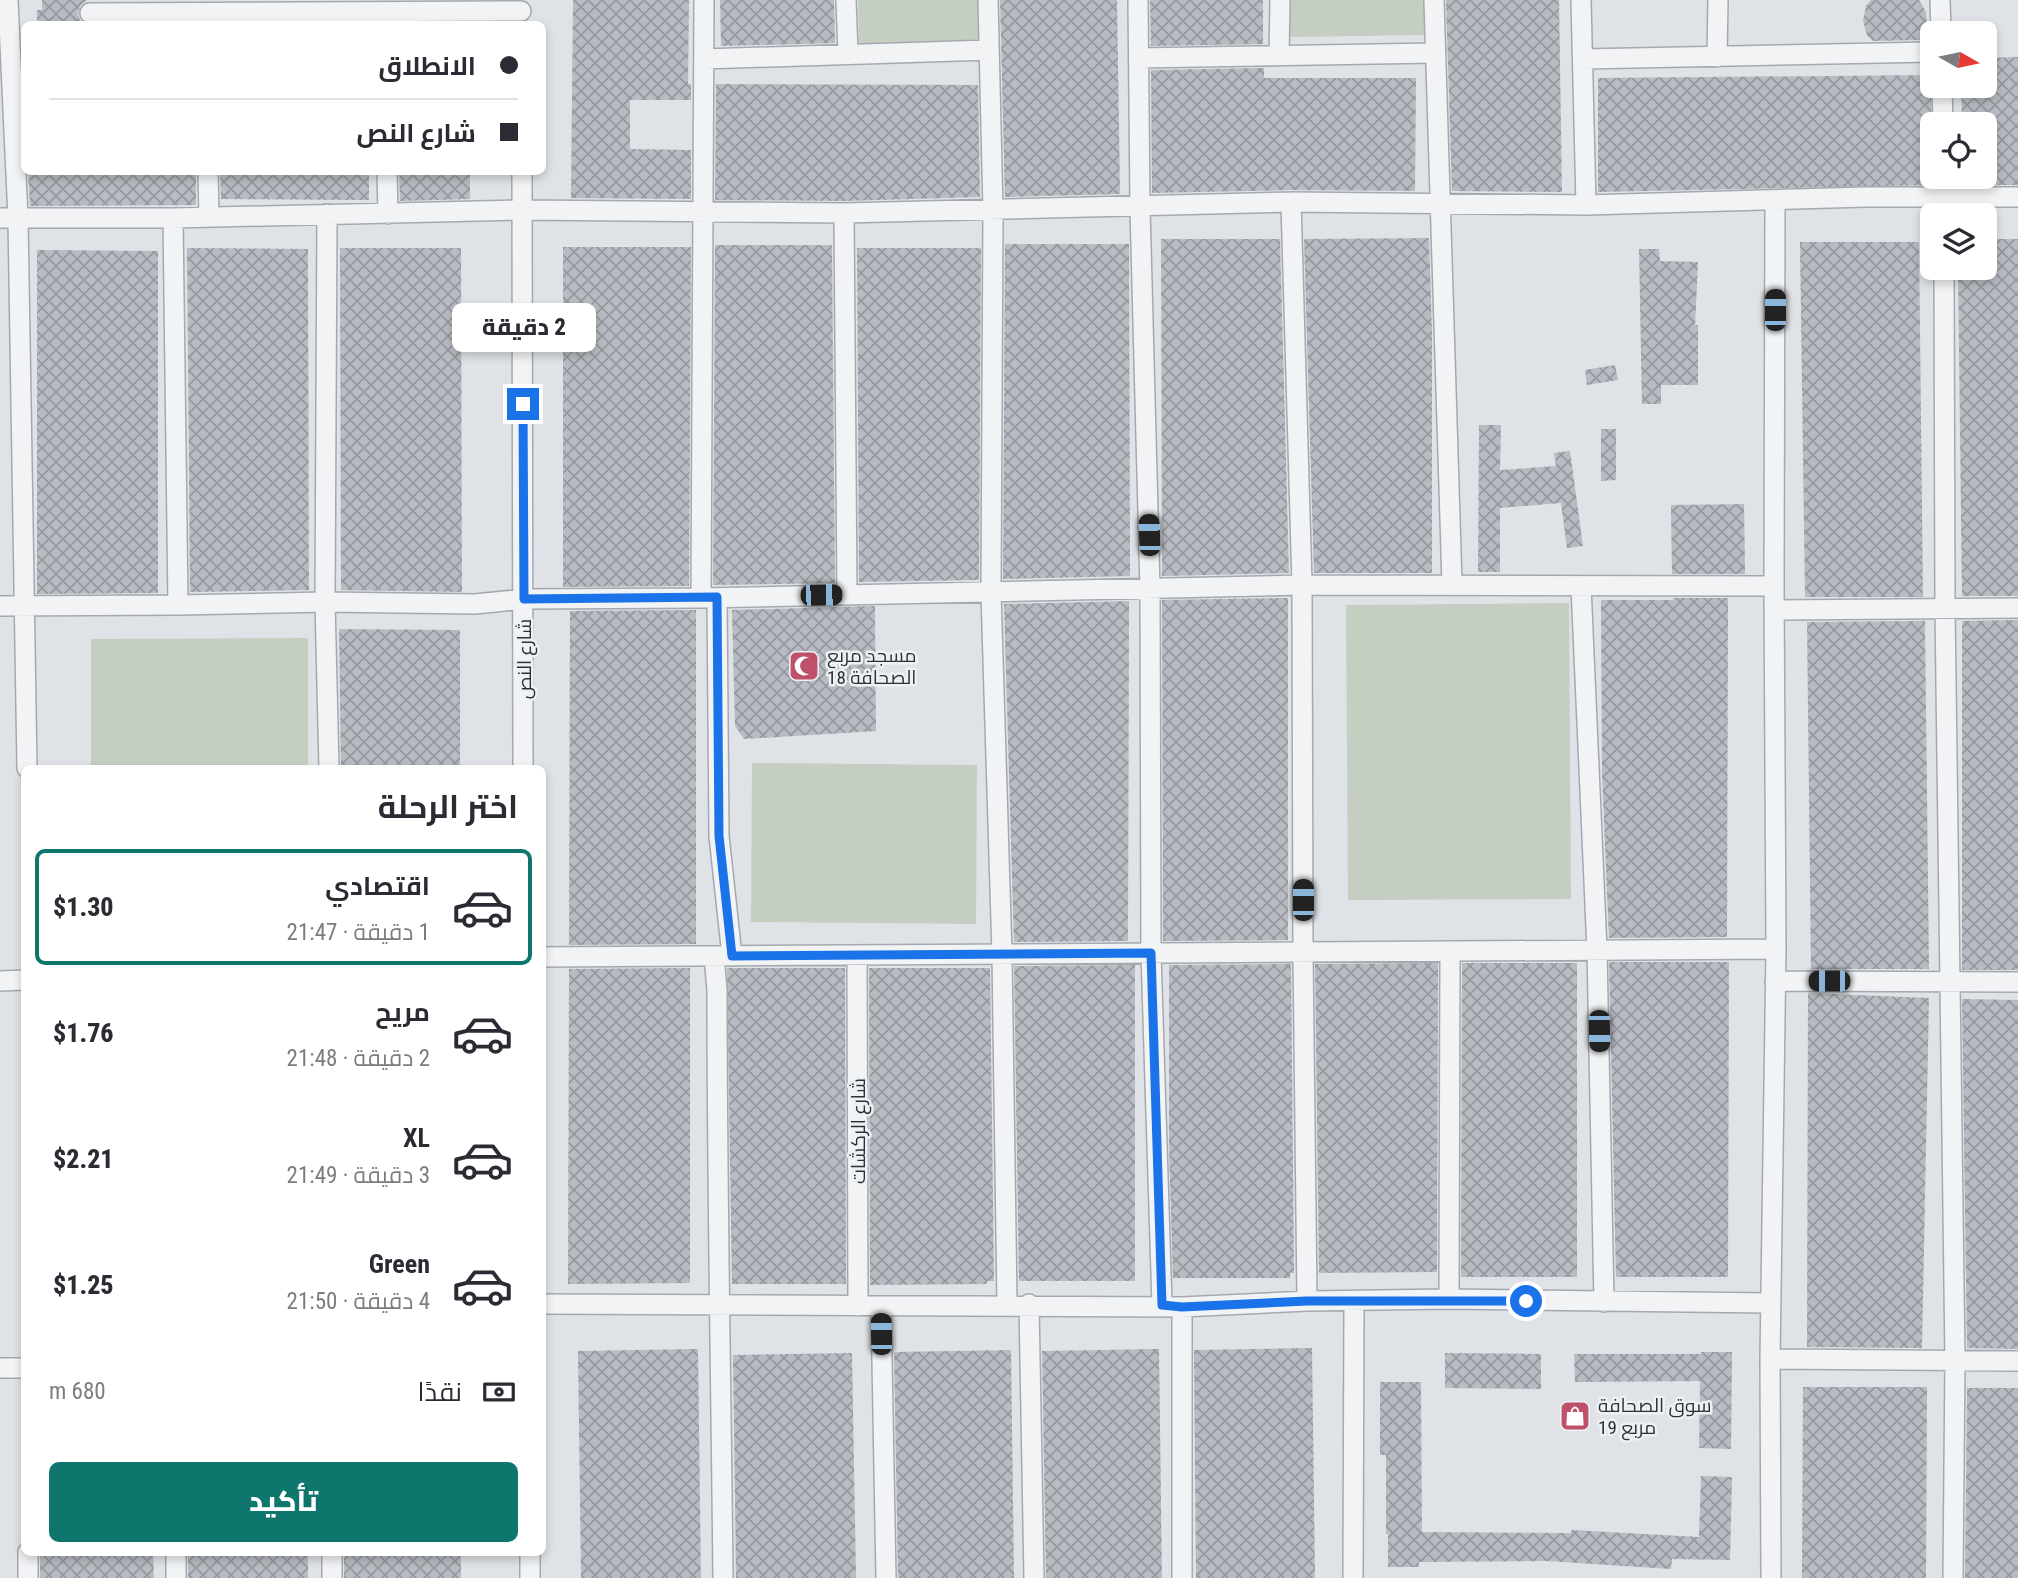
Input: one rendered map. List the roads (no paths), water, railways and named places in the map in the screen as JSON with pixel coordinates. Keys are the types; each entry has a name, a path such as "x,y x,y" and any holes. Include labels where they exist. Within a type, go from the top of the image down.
{"street":[{"path":"8,0 19,120 9,218 27,765"},
{"path":"704,0 709,598 723,956 717,990 717,1229 721,1306 723,1578"},
{"path":"846,0 848,53"},
{"path":"988,0 993,211 991,593 1002,954 1007,1305"},
{"path":"1138,0 1140,207 1150,589 1151,953 1162,1305"},
{"path":"1279,56 1280,0"},
{"path":"1434,0 1452,584"},
{"path":"1581,0 1587,205"},
{"path":"1717,57 1718,0"},
{"path":"1940,0 1941,21"},
{"path":"92,13 270,12 387,18 521,12"},
{"path":"704,59 989,50"},
{"path":"1583,59 1920,52"},
{"path":"1139,58 1434,53"},
{"path":"208,175 209,216"},
{"path":"387,175 388,214"},
{"name":"شارع النص","path":"522,175 523,765"},
{"path":"9,218 173,218 522,210 844,213 1292,202 1587,205 1865,197 1920,204"},
{"path":"1977,203 2018,198"},
{"path":"1771,1578 1770,1303 1776,949 1775,200"},
{"path":"1292,202 1303,585 1307,1301"},
{"path":"844,213 847,595"},
{"path":"327,214 325,601 329,765"},
{"path":"173,218 178,605"},
{"path":"1944,280 1945,608 1955,1360 1953,1578"},
{"path":"0,606 325,601 475,604 524,599 991,593 1303,585 1774,586"},
{"path":"1581,586 1597,950 1604,1302"},
{"path":"1774,610 2018,608"},
{"path":"546,957 1776,949"},
{"path":"1449,1299 1450,951"},
{"name":"شارع الركشات","path":"857,955 858,1306"},
{"path":"0,981 21,981"},
{"path":"1775,981 2018,982"},
{"path":"546,1304 1029,1304 1182,1307 1307,1301 1449,1299 1770,1303"},
{"path":"1353,1578 1354,1302"},
{"path":"1029,1304 1034,1578"},
{"path":"881,1306 886,1578"},
{"path":"1182,1307 1182,1578"},
{"path":"1770,1359 2018,1361"},
{"path":"0,1368 21,1368"},
{"path":"28,1556 28,1578"},
{"path":"176,1556 176,1578"},
{"path":"332,1556 332,1578"},
{"path":"530,1556 530,1578"}],"place":[{"name":"مسجد مربع 18 الصحافة","path":"804,666"},
{"name":"سوق الصحافة مربع 19","path":"1575,1416"}]}
